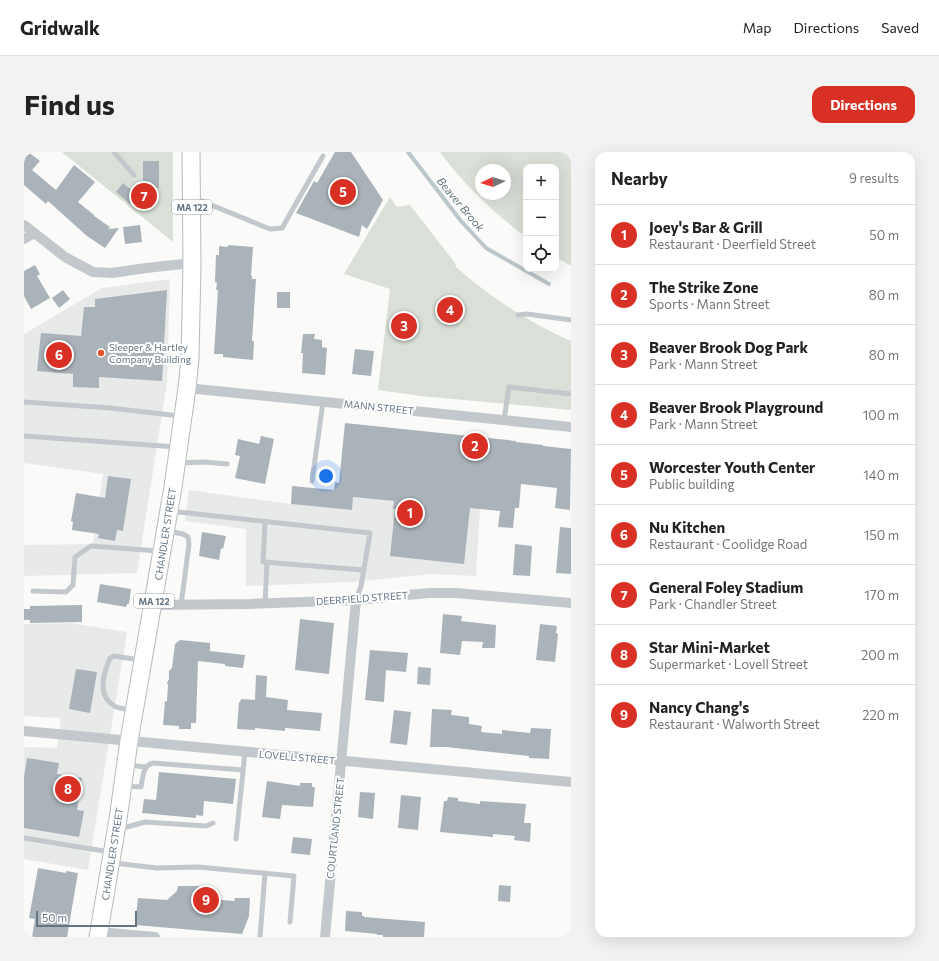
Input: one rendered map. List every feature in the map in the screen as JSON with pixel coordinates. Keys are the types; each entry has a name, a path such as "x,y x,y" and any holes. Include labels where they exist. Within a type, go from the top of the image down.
{"main road":[{"name":"CHANDLER STREET","path":"99,934 134,710 166,531 187,388 190,359 192,263 191,152"}],"street":[{"path":"24,225 65,257 93,272 112,273 192,263"},
{"path":"24,239 34,233"},
{"name":"MANN STREET","path":"187,388 571,427"},
{"name":"DEERFIELD STREET","path":"153,605 265,604 356,600 429,593 456,593 571,603"},
{"name":"COURTLAND STREET","path":"325,937 356,600"},
{"name":"LOVELL STREET","path":"24,731 571,782"},
{"path":"99,934 155,937"}],"lane":[{"path":"114,152 134,175"},
{"path":"192,196 270,229 282,228 323,156"},
{"path":"518,315 527,314 571,320"},
{"path":"504,420 509,386 571,394"},
{"path":"24,402 110,408 183,416"},
{"path":"312,481 324,402"},
{"path":"24,436 227,464"},
{"path":"169,511 370,533 361,586 356,600"},
{"path":"265,522 263,562 364,570"},
{"path":"166,531 183,534 188,537 189,544 180,605"},
{"path":"33,591 66,592 73,585 75,557 91,546 162,551"},
{"path":"265,604 267,562"},
{"path":"134,710 114,706 109,701 104,692 103,684 105,672 110,658 114,656 143,660"},
{"path":"236,839 245,752"},
{"path":"126,765 145,767 148,764 153,763 243,770"},
{"path":"123,785 142,787 145,767"},
{"path":"117,826 127,827 145,822 206,826 213,823"},
{"path":"24,838 158,868 198,867 294,876 290,922"},
{"path":"260,937 265,873"}],"shaded area":[{"path":"62,152 173,152 173,242"},
{"path":"440,152 571,152 571,266 559,259 559,164 523,164 523,235 482,200 511,200 511,164 475,164 475,193"},
{"path":"390,197 397,207 410,205 455,263 456,267 482,289 525,318 571,341 571,410 421,396 378,390 390,289 344,274"},
{"path":"170,279 167,382 137,573 24,576 24,545 93,544 103,474 24,463 24,334 102,288"},
{"path":"189,490 291,504 351,510 353,497 480,509 476,576 432,574 351,582 246,586 246,529 185,521"},
{"path":"70,623 127,632 88,870 24,859 24,747 57,748 61,718 24,716 24,624"}],"building":[{"path":"24,152 28,152 40,161 32,170 56,190 74,165 95,182 78,202 110,227 108,229 119,228 105,248 87,236 48,201 46,204 24,185"},
{"path":"335,152 351,152 383,200 367,229 362,225 359,237 296,213 314,181 317,183"},
{"path":"143,161 159,161 159,188 143,188"},
{"path":"123,183 138,196 130,204 116,192"},
{"path":"140,225 142,242 125,244 123,227"},
{"path":"228,245 253,247 251,276 252,279 256,279 252,341 254,341 253,360 223,357 223,354 214,354 218,290 216,290 217,283 215,282 216,255 219,255 219,246 228,247"},
{"path":"35,265 40,274 37,276 50,298 31,309 24,296 24,271"},
{"path":"63,290 70,299 59,308 52,298"},
{"name":"Sleeper & Hartley Company Building","path":"167,290 162,381 99,377 99,388 73,387 73,374 37,371 41,333 81,336 84,307 95,307 95,299"},
{"path":"277,292 290,292 290,308 277,308"},
{"path":"303,334 315,334 314,339 322,340 322,347 327,348 325,375 302,373 303,353 301,353"},
{"path":"355,349 374,351 371,376 352,374"},
{"path":"345,423 516,441 571,449 570,510 555,508 557,488 521,484 519,508 515,508 513,528 498,527 500,511 470,508 464,564 390,556 395,509 393,509 394,501 353,497 352,510 291,504 292,486 334,490 335,482 339,483"},
{"path":"261,436 274,439 265,484 235,478 240,456 235,455 238,439 259,444"},
{"path":"108,476 131,479 123,531 117,530 115,541 98,538 99,534 72,530 73,522 71,521 76,493 105,498"},
{"path":"560,527 571,528 571,574 556,573"},
{"path":"202,532 226,536 223,549 221,548 219,560 199,556"},
{"path":"515,544 532,546 530,576 513,575"},
{"path":"100,584 131,589 129,604 127,604 126,607 97,602"},
{"path":"82,605 82,622 30,623 30,620 24,620 24,609 30,609 30,606"},
{"path":"443,614 462,616 461,621 496,625 495,648 482,648 483,642 462,641 460,655 440,653"},
{"path":"300,619 334,623 329,674 295,670"},
{"path":"540,624 557,626 556,633 558,634 555,662 536,660"},
{"path":"180,640 210,643 210,651 245,655 243,668 198,661 196,723 191,723 191,729 179,729 179,726 163,725 165,701 167,701 169,671 172,668 175,644"},
{"path":"370,650 408,653 406,672 386,670 384,702 365,700"},
{"path":"418,667 431,668 430,685 417,684"},
{"path":"76,669 97,672 90,713 69,709"},
{"path":"256,675 267,676 266,697 288,700 287,710 322,713 320,731 285,728 285,731 255,728 255,730 237,729 239,702 241,699 255,700"},
{"path":"432,709 452,710 451,715 469,717 469,724 482,726 481,732 502,734 502,730 530,733 531,728 551,729 549,759 529,758 529,756 446,747 430,747"},
{"path":"394,710 411,712 407,745 390,743"},
{"path":"27,758 59,763 57,774 82,778 77,810 84,811 79,837 24,828 24,777"},
{"path":"159,772 236,779 233,804 204,801 203,816 196,815 196,818 142,813 144,799 156,800"},
{"path":"267,781 300,786 300,783 312,783 312,787 315,787 313,807 282,805 280,819 262,817"},
{"path":"360,792 375,793 373,819 358,817"},
{"path":"401,795 421,797 418,830 398,828"},
{"path":"448,797 458,798 458,801 480,804 480,801 526,804 524,823 531,823 530,842 514,840 515,836 493,834 493,837 440,832 444,801 447,801"},
{"path":"293,837 312,839 310,855 291,853"},
{"path":"38,868 66,873 66,871 78,873 67,937 32,937 35,919 29,918"},
{"path":"499,885 511,886 510,902 498,901"},
{"path":"178,886 208,886 208,899 234,901 235,898 250,898 249,916 242,934 135,925 138,898 167,900 177,891"},
{"path":"346,911 362,912 362,916 364,917 425,922 424,937 383,937 383,935 377,934 345,931"}],"waterway":[{"name":"Beaver Brook","path":"408,152 461,221 486,248 549,284"}],"place":[{"name":"Worcester Youth Center","path":"343,192"},
{"name":"General Foley Stadium","path":"144,196"},
{"name":"Beaver Brook Playground","path":"450,310"},
{"name":"Beaver Brook Dog Park","path":"404,326"},
{"name":"Sleeper & Hartley Company Building","path":"101,353"},
{"name":"Nu Kitchen","path":"59,355"},
{"name":"The Strike Zone","path":"475,446"},
{"name":"Joey's Bar & Grill","path":"410,513"},
{"name":"Star Mini-Market","path":"68,789"},
{"name":"Nancy Chang's","path":"206,900"}]}
